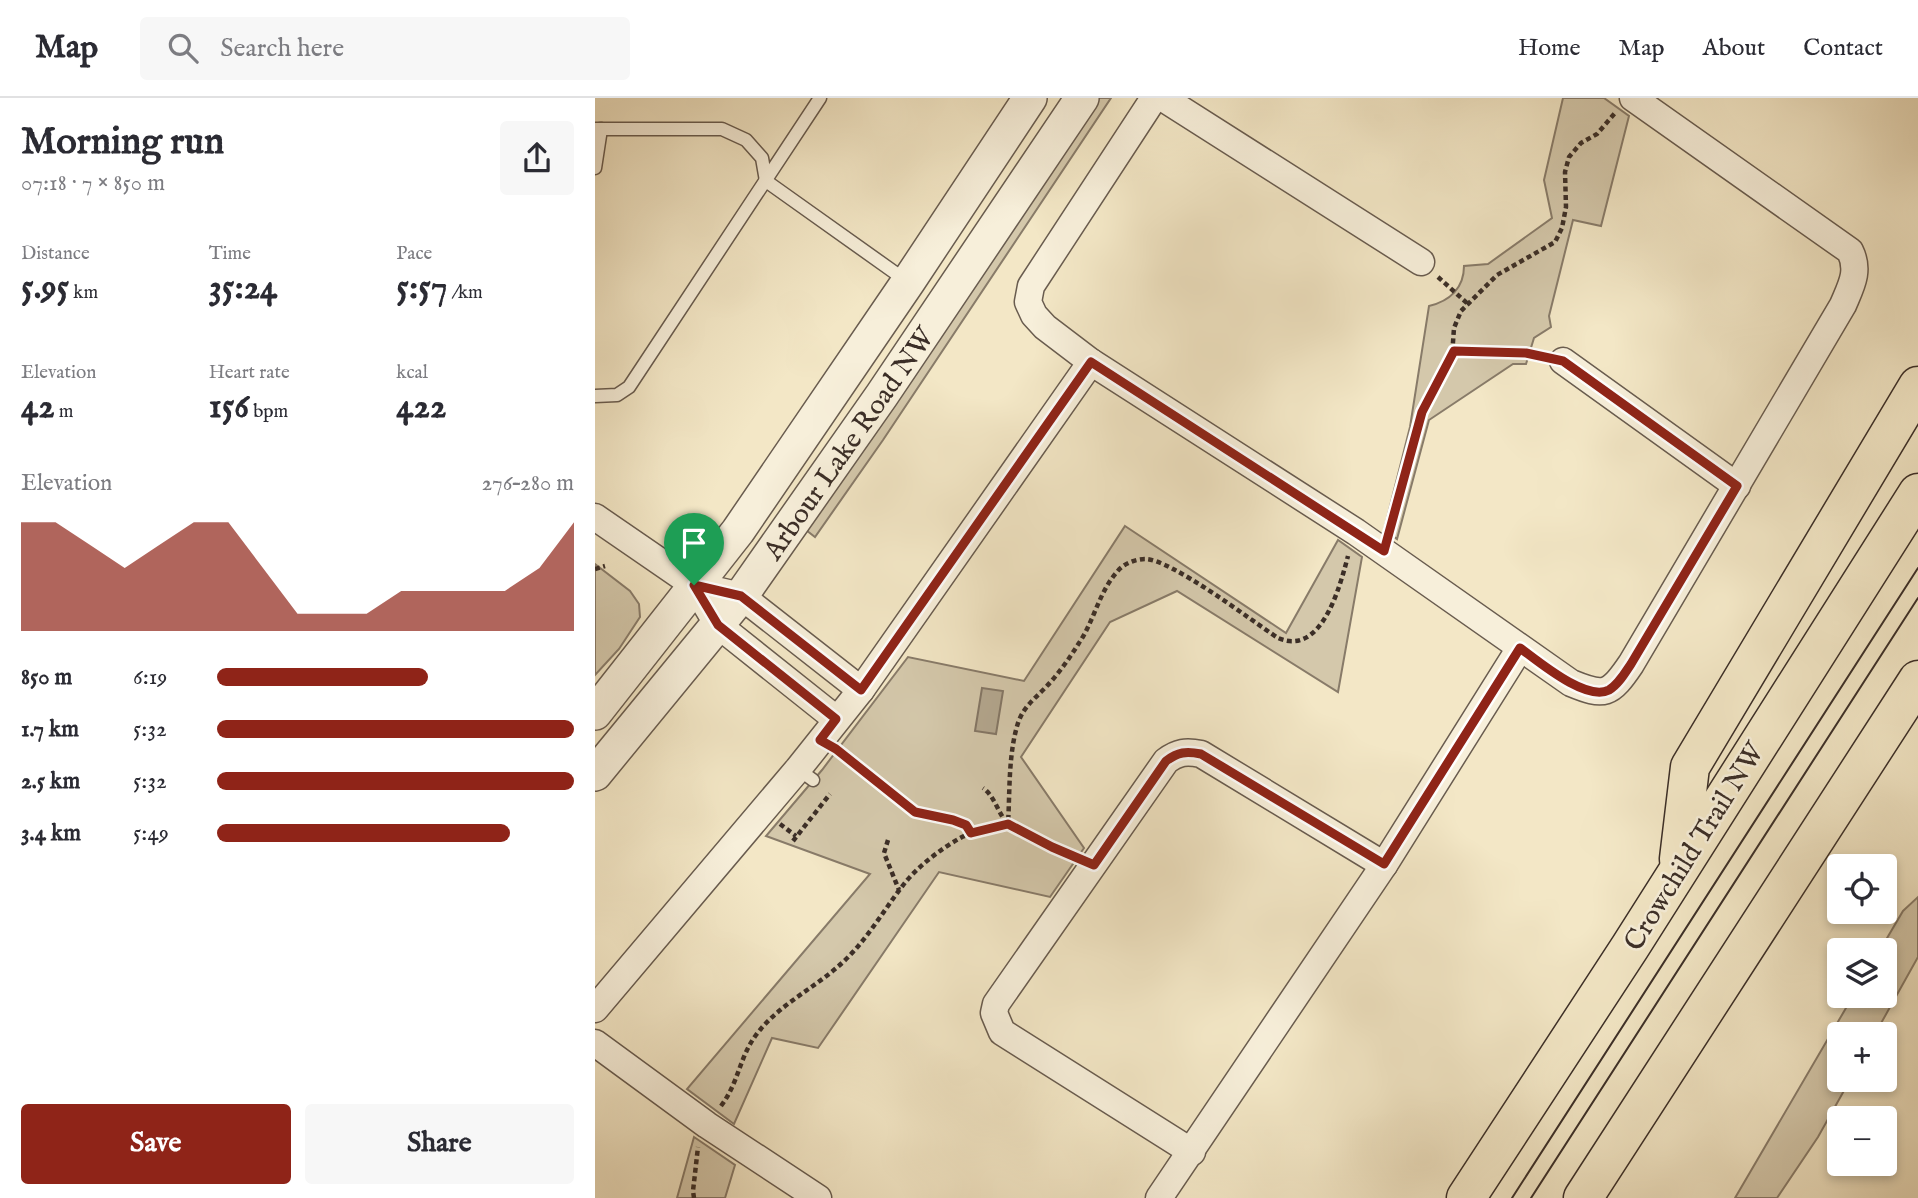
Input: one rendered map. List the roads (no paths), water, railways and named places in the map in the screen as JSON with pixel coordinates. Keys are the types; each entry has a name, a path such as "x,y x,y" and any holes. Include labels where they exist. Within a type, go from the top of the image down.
{"highway":[{"path":"1882,443 1899,389 1918,356"},
{"path":"1678,870 1690,767 1918,386"},
{"name":"Crowchild Trail NW","path":"1466,1198 1918,493"},
{"path":"1583,1198 1918,680"}],"street":[{"name":"Arbour Lake Road NW","path":"595,713 738,531 1030,98"},
{"name":"Arbour Lake Road NW","path":"595,774 741,596 883,395 1082,98"},
{"path":"1154,98 1031,286 1028,302 1034,315 1045,327 1091,362 1356,532 1571,683 1592,692 1608,691 1631,664 1843,305 1856,274 1856,262 1850,251 1626,103"},
{"path":"1163,98 1421,262"},
{"path":"1563,361 1737,486"},
{"path":"595,1009 805,775 828,729 861,690 1091,362"},
{"path":"595,517 694,585 741,596 861,690"},
{"path":"694,585 718,625 828,729"},
{"path":"1159,1198 1384,864 1520,648"},
{"path":"1192,1152 1002,1032 994,1013 996,1004 1166,761 1176,754 1187,751 1201,754 1384,864"},
{"path":"595,1044 707,1125 818,1198"}],"lane":[{"path":"595,396 617,395 629,387 820,98"},
{"path":"595,168 598,129 722,129 746,140 762,158 766,181 908,282"}],"tram line":[{"path":"1512,1198 1918,568"},
{"path":"1531,1198 1918,598"}]}
